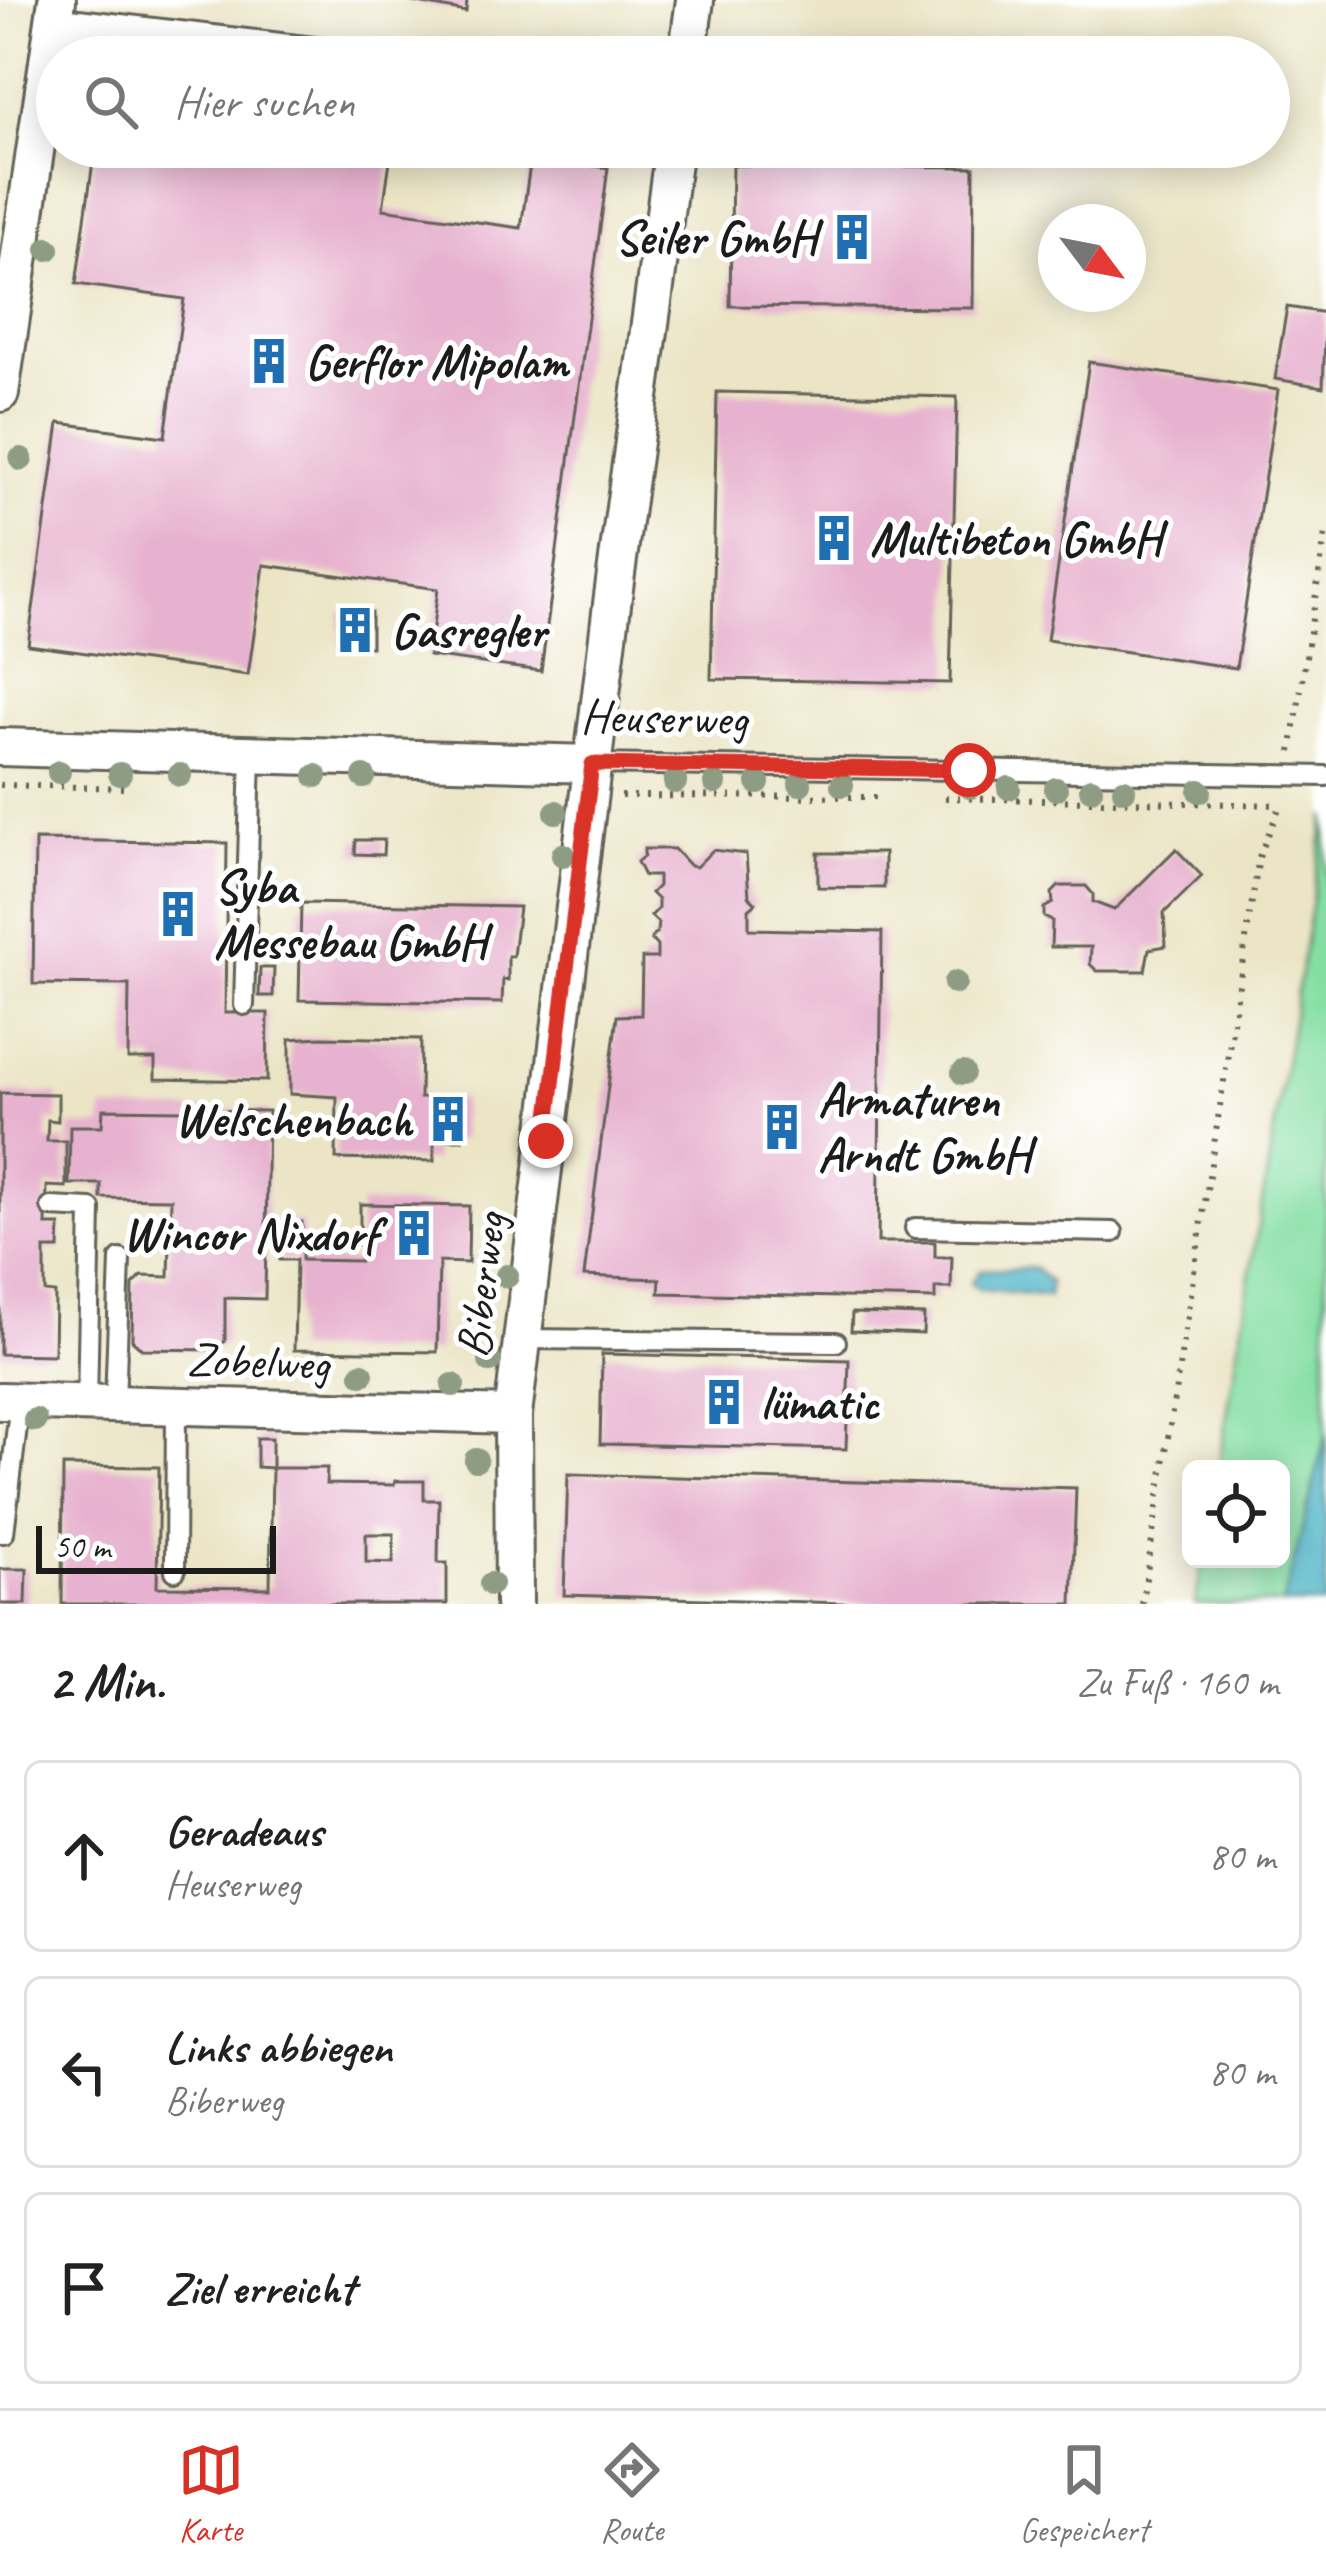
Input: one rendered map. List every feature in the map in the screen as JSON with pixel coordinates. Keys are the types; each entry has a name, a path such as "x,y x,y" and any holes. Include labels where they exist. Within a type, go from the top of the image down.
{"street":[{"path":"690,36 695,0"},
{"path":"55,12 198,36"},
{"path":"0,393 36,144"},
{"name":"Biberweg","path":"514,1604 513,1415 590,779 671,168"},
{"name":"Heuserweg","path":"0,747 251,754 590,779"},
{"name":"Zobelweg","path":"10,1401 513,1415"}],"lane":[{"path":"244,1005 251,754"},
{"name":"Heuserweg","path":"590,779 1326,776"},
{"path":"51,1207 91,1209 101,1404"},
{"path":"914,1228 1113,1232"},
{"path":"101,1404 119,1259"},
{"path":"522,1340 836,1342"},
{"path":"0,1533 4,1533 10,1401"},
{"path":"175,1571 176,1406"}],"path":[{"path":"1142,1604 1259,856 1286,778 1326,530"},
{"path":"590,779 898,797"},
{"path":"0,785 146,788"},
{"path":"940,798 1280,805"}],"green space":[{"path":"1326,815 1326,1436 1283,1604 1195,1604 1201,1568 1290,1568 1290,1460 1219,1460"}],"water":[{"path":"1034,1268 1050,1282 1048,1297 980,1290 970,1283 981,1270"},
{"path":"1326,1436 1326,1604 1283,1604"}],"building":[{"path":"402,0 467,0 466,12"},
{"path":"92,168 389,168 383,209 521,228 529,168 608,168 541,671 429,656 438,589 264,565 248,675 28,645 59,423 165,437 184,299 76,284"},
{"name":"Seiler GmbH","path":"732,168 974,168 973,308 730,306"},
{"path":"1287,307 1326,313 1323,387 1275,379"},
{"path":"1089,362 1278,390 1236,668 1047,640"},
{"name":"Multibeton GmbH","path":"717,392 957,397 950,683 711,679"},
{"name":"Gasregler","path":"371,612 371,647 340,647 340,613"},
{"name":"Syba Messebau GmbH","path":"35,840 227,843 225,1013 268,1013 267,1081 155,1079 155,1059 128,1059 129,985 33,984"},
{"path":"356,840 384,840 383,855 355,854"},
{"path":"644,849 674,849 696,867 713,850 746,854 749,896 756,903 749,909 749,929 882,932 878,1242 935,1242 935,1257 952,1257 951,1288 935,1288 935,1299 659,1293 660,1279 584,1276 617,1016 641,1015 642,958 657,958 657,946 651,939 658,923 651,916 658,909 658,900 651,893 658,886 658,876 644,876 637,862"},
{"path":"1176,849 1202,876 1164,913 1166,946 1149,949 1145,971 1097,971 1090,964 1091,947 1051,947 1052,921 1044,917 1044,908 1053,903 1052,893 1059,886 1086,886 1093,902 1114,910"},
{"path":"818,853 884,853 884,888 818,887"},
{"path":"301,903 519,907 502,1003 299,1000"},
{"path":"260,968 274,968 273,996 259,996"},
{"path":"290,1039 421,1039 420,1098 462,1099 462,1140 434,1140 434,1161 336,1159 337,1097 290,1094"},
{"path":"0,1093 58,1094 58,1121 48,1120 47,1141 66,1141 66,1187 47,1186 46,1225 60,1225 59,1249 45,1249 45,1292 55,1293 54,1355 0,1354"},
{"path":"103,1109 268,1111 265,1299 225,1298 225,1341 215,1350 142,1349 132,1340 133,1285 142,1276 169,1277 171,1199 101,1198 101,1184 69,1184 70,1126 102,1126"},
{"path":"360,1204 469,1206 468,1263 439,1262 437,1352 294,1350 296,1260 280,1260 281,1222 302,1222 302,1260 360,1261"},
{"path":"852,1313 924,1315 923,1334 851,1331"},
{"name":"lümatic","path":"602,1354 849,1360 846,1449 600,1444"},
{"path":"257,1438 272,1438 272,1468 257,1467"},
{"path":"63,1466 159,1467 157,1587 270,1588 272,1468 327,1468 326,1484 424,1481 424,1500 439,1500 438,1563 447,1563 447,1604 62,1604","holes":["366,1534 394,1534 393,1563 366,1562"]},
{"path":"568,1474 1076,1488 1072,1604 564,1595"},
{"path":"0,1569 27,1569 26,1604 0,1604"}],"place":[{"name":"Seiler GmbH","path":"852,237"},
{"name":"Gerflor Mipolam","path":"269,361"},
{"name":"Multibeton GmbH","path":"834,538"},
{"name":"Gasregler","path":"355,630"},
{"name":"Syba Messebau GmbH","path":"178,914"},
{"name":"Welschenbach","path":"448,1119"},
{"name":"Armaturen Arndt GmbH","path":"782,1127"},
{"name":"Wincor Nixdorf","path":"414,1233"},
{"name":"lümatic","path":"724,1402"}],"route":[{"path":"546,1141 592,764 969,770"}]}
